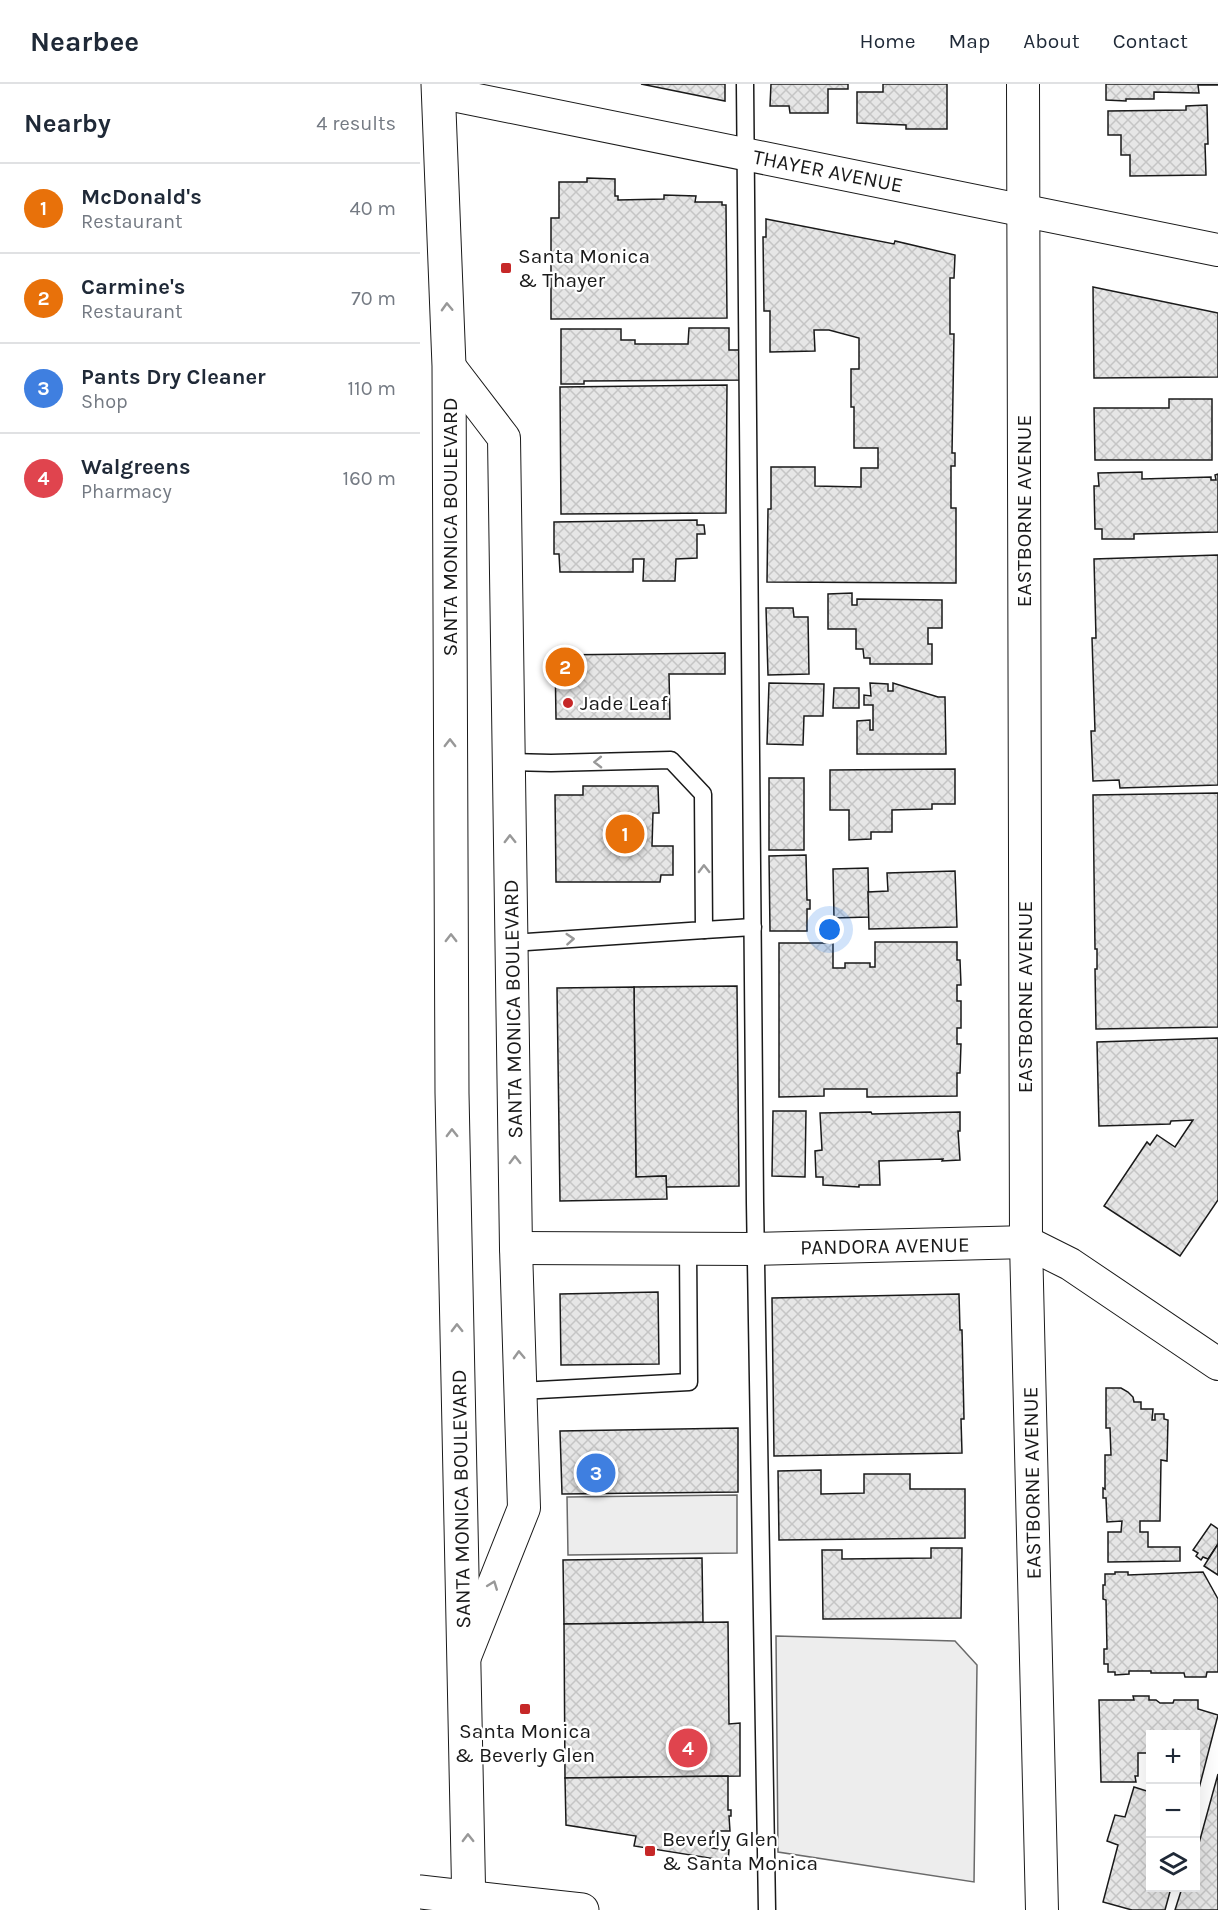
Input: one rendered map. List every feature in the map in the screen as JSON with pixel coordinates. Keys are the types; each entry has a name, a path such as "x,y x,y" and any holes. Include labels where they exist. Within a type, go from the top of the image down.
{"main road":[{"name":"SANTA MONICA BOULEVARD","path":"438,88 449,366 452,1093 469,1903"},
{"path":"420,1892 469,1903 582,1910"}],"street":[{"name":"EASTBORNE AVENUE","path":"1023,84 1026,1242 1042,1910"},
{"name":"THAYER AVENUE","path":"438,88 746,154 1218,250"},
{"name":"SANTA MONICA BOULEVARD","path":"449,366 504,438 516,1248 524,1508 464,1659"},
{"name":"PANDORA AVENUE","path":"516,1248 756,1249 1026,1242 1070,1264 1218,1364"}],"lane":[{"path":"745,84 756,1249 767,1910"},
{"path":"509,762 671,760 703,794 704,930"},
{"path":"512,943 753,927"},
{"path":"520,1391 689,1382 688,1248"}],"shaded area":[{"path":"737,1495 737,1553 568,1555 567,1497"},
{"path":"776,1636 955,1641 977,1665 974,1882 778,1852"}],"building":[{"path":"641,84 725,84 725,101"},
{"path":"771,84 848,84 848,89 828,89 828,113 790,113 789,106 770,106"},
{"path":"883,84 947,84 947,129 906,129 906,125 857,123 857,92 883,92"},
{"path":"1106,84 1218,85 1198,85 1199,93 1154,92 1154,99 1126,99 1126,101 1106,100"},
{"path":"1207,105 1206,175 1130,176 1130,155 1121,155 1121,135 1108,135 1108,111 1186,110 1186,106"},
{"path":"587,178 615,179 615,196 618,196 618,200 664,199 664,195 696,196 695,202 722,202 722,205 726,205 727,318 551,319 551,218 559,218 559,182 587,182"},
{"path":"766,219 894,244 895,241 955,255 954,278 950,278 950,334 954,334 952,453 955,453 955,466 951,466 951,508 956,508 956,583 767,582 771,467 815,467 815,486 861,487 861,468 878,468 878,448 854,448 851,369 859,369 859,338 829,330 814,330 815,351 770,352 770,311 764,311 763,237 766,237"},
{"path":"1093,287 1218,313 1218,377 1094,378"},
{"path":"689,328 729,328 729,350 748,350 747,380 584,381 584,384 561,384 561,329 621,329 621,340 635,340 635,344 688,344"},
{"path":"727,385 726,513 561,514 560,387"},
{"path":"1169,399 1212,399 1212,460 1095,460 1094,408 1169,408"},
{"path":"1142,472 1142,479 1211,477 1211,480 1216,480 1215,475 1218,474 1218,532 1134,534 1134,539 1102,539 1102,529 1095,529 1094,486 1099,486 1098,473"},
{"path":"697,520 697,525 704,525 705,534 697,534 697,558 676,559 675,581 643,581 644,559 633,559 633,572 560,572 559,554 554,554 554,522"},
{"path":"1218,555 1218,785 1120,788 1119,780 1093,781 1091,731 1095,731 1092,638 1096,638 1094,559"},
{"path":"852,593 852,605 857,605 857,599 942,600 942,628 928,628 928,644 932,644 932,664 870,664 870,658 864,658 863,649 856,649 856,629 828,629 828,594"},
{"path":"766,608 793,608 794,617 808,617 809,674 768,675"},
{"path":"725,653 725,674 669,674 670,719 556,719 555,655"},
{"path":"769,683 824,684 823,716 804,716 803,745 767,744"},
{"path":"870,683 888,684 888,691 893,691 893,683 938,697 945,697 946,754 857,754 857,721 870,720 870,730 873,730 873,705 864,705 864,695 871,696"},
{"path":"834,688 859,688 859,708 833,708"},
{"path":"955,769 955,804 932,804 932,809 892,810 892,832 871,832 871,839 849,840 849,810 830,810 830,770"},
{"path":"769,778 804,778 804,850 769,850"},
{"path":"583,786 658,786 659,813 653,813 652,846 673,846 673,875 661,875 660,882 556,882 555,795 583,795"},
{"path":"1218,793 1218,1027 1096,1029 1097,949 1095,949 1093,795"},
{"path":"806,855 807,900 810,900 810,909 807,909 807,931 770,931 769,856"},
{"path":"868,868 869,917 834,918 833,869"},
{"path":"955,871 957,927 869,929 868,892 888,891 887,873"},
{"path":"875,942 957,942 961,985 957,985 957,1001 961,1001 961,1028 957,1028 957,1044 961,1044 957,1096 867,1097 867,1089 824,1089 824,1096 779,1097 779,943 833,943 833,968 845,968 845,963 870,963 870,967 875,967"},
{"path":"737,986 739,1186 666,1187 666,1176 636,1177 634,987"},
{"path":"634,987 636,1177 666,1176 667,1199 560,1201 557,988"},
{"path":"1218,1038 1218,1200 1180,1256 1104,1206 1147,1142 1150,1145 1157,1135 1175,1147 1193,1120 1171,1121 1170,1124 1099,1126 1097,1042"},
{"path":"773,1111 806,1111 805,1177 772,1176"},
{"path":"871,1112 872,1114 960,1112 960,1131 958,1131 960,1160 879,1161 880,1185 859,1185 859,1187 823,1185 823,1177 816,1177 815,1151 822,1150 820,1113"},
{"path":"658,1292 659,1364 561,1365 560,1294"},
{"path":"959,1294 964,1419 961,1419 962,1453 774,1456 772,1298"},
{"path":"1106,1388 1121,1388 1133,1397 1134,1402 1141,1402 1141,1409 1153,1409 1152,1420 1155,1420 1155,1414 1164,1414 1164,1419 1168,1420 1167,1461 1161,1460 1160,1521 1140,1521 1140,1532 1148,1532 1148,1547 1180,1547 1180,1561 1108,1562 1108,1532 1121,1532 1122,1521 1107,1522 1106,1498 1103,1498 1105,1455 1111,1455 1110,1428 1106,1428"},
{"path":"738,1428 738,1492 562,1494 560,1431"},
{"path":"821,1470 821,1494 864,1493 864,1474 910,1474 910,1489 965,1489 965,1538 779,1540 778,1471"},
{"path":"1211,1524 1218,1529 1218,1544 1208,1559 1203,1557 1201,1560 1196,1556 1198,1553 1193,1550"},
{"path":"1218,1544 1218,1575 1204,1566"},
{"path":"931,1548 962,1548 961,1618 823,1619 822,1550 842,1550 842,1559 931,1558"},
{"path":"702,1558 703,1622 564,1624 563,1560"},
{"path":"1115,1572 1128,1572 1128,1575 1203,1572 1218,1599 1218,1672 1207,1672 1206,1677 1185,1677 1184,1673 1129,1671 1129,1674 1115,1675 1115,1672 1108,1672 1108,1664 1104,1664 1104,1649 1107,1649 1106,1600 1103,1599 1103,1585 1105,1585 1105,1574 1115,1574"},
{"path":"728,1622 729,1724 740,1723 740,1776 565,1778 564,1624"},
{"path":"1133,1696 1149,1696 1149,1700 1156,1700 1160,1703 1173,1703 1174,1700 1198,1700 1198,1709 1218,1715 1200,1785 1200,1730 1146,1730 1146,1753 1138,1753 1136,1782 1101,1782 1099,1700 1134,1700"},
{"path":"1218,1774 1218,1910 1175,1910 1181,1892 1200,1892 1200,1839"},
{"path":"728,1776 730,1831 713,1831 712,1848 729,1850 728,1861 634,1846 636,1836 566,1825 565,1778"},
{"path":"1134,1787 1146,1791 1146,1892 1170,1892 1165,1910 1132,1910 1103,1902 1118,1845 1107,1841 1115,1815 1125,1817"}],"place":[{"name":"Santa Monica & Thayer","path":"506,268"},
{"name":"Carmine's","path":"565,667"},
{"name":"Jade Leaf","path":"568,703"},
{"name":"McDonald's","path":"625,834"},
{"name":"Pants Dry Cleaner","path":"596,1473"},
{"name":"Santa Monica & Beverly Glen","path":"525,1709"},
{"name":"Walgreens","path":"688,1748"},
{"name":"Beverly Glen & Santa Monica","path":"650,1851"}]}
